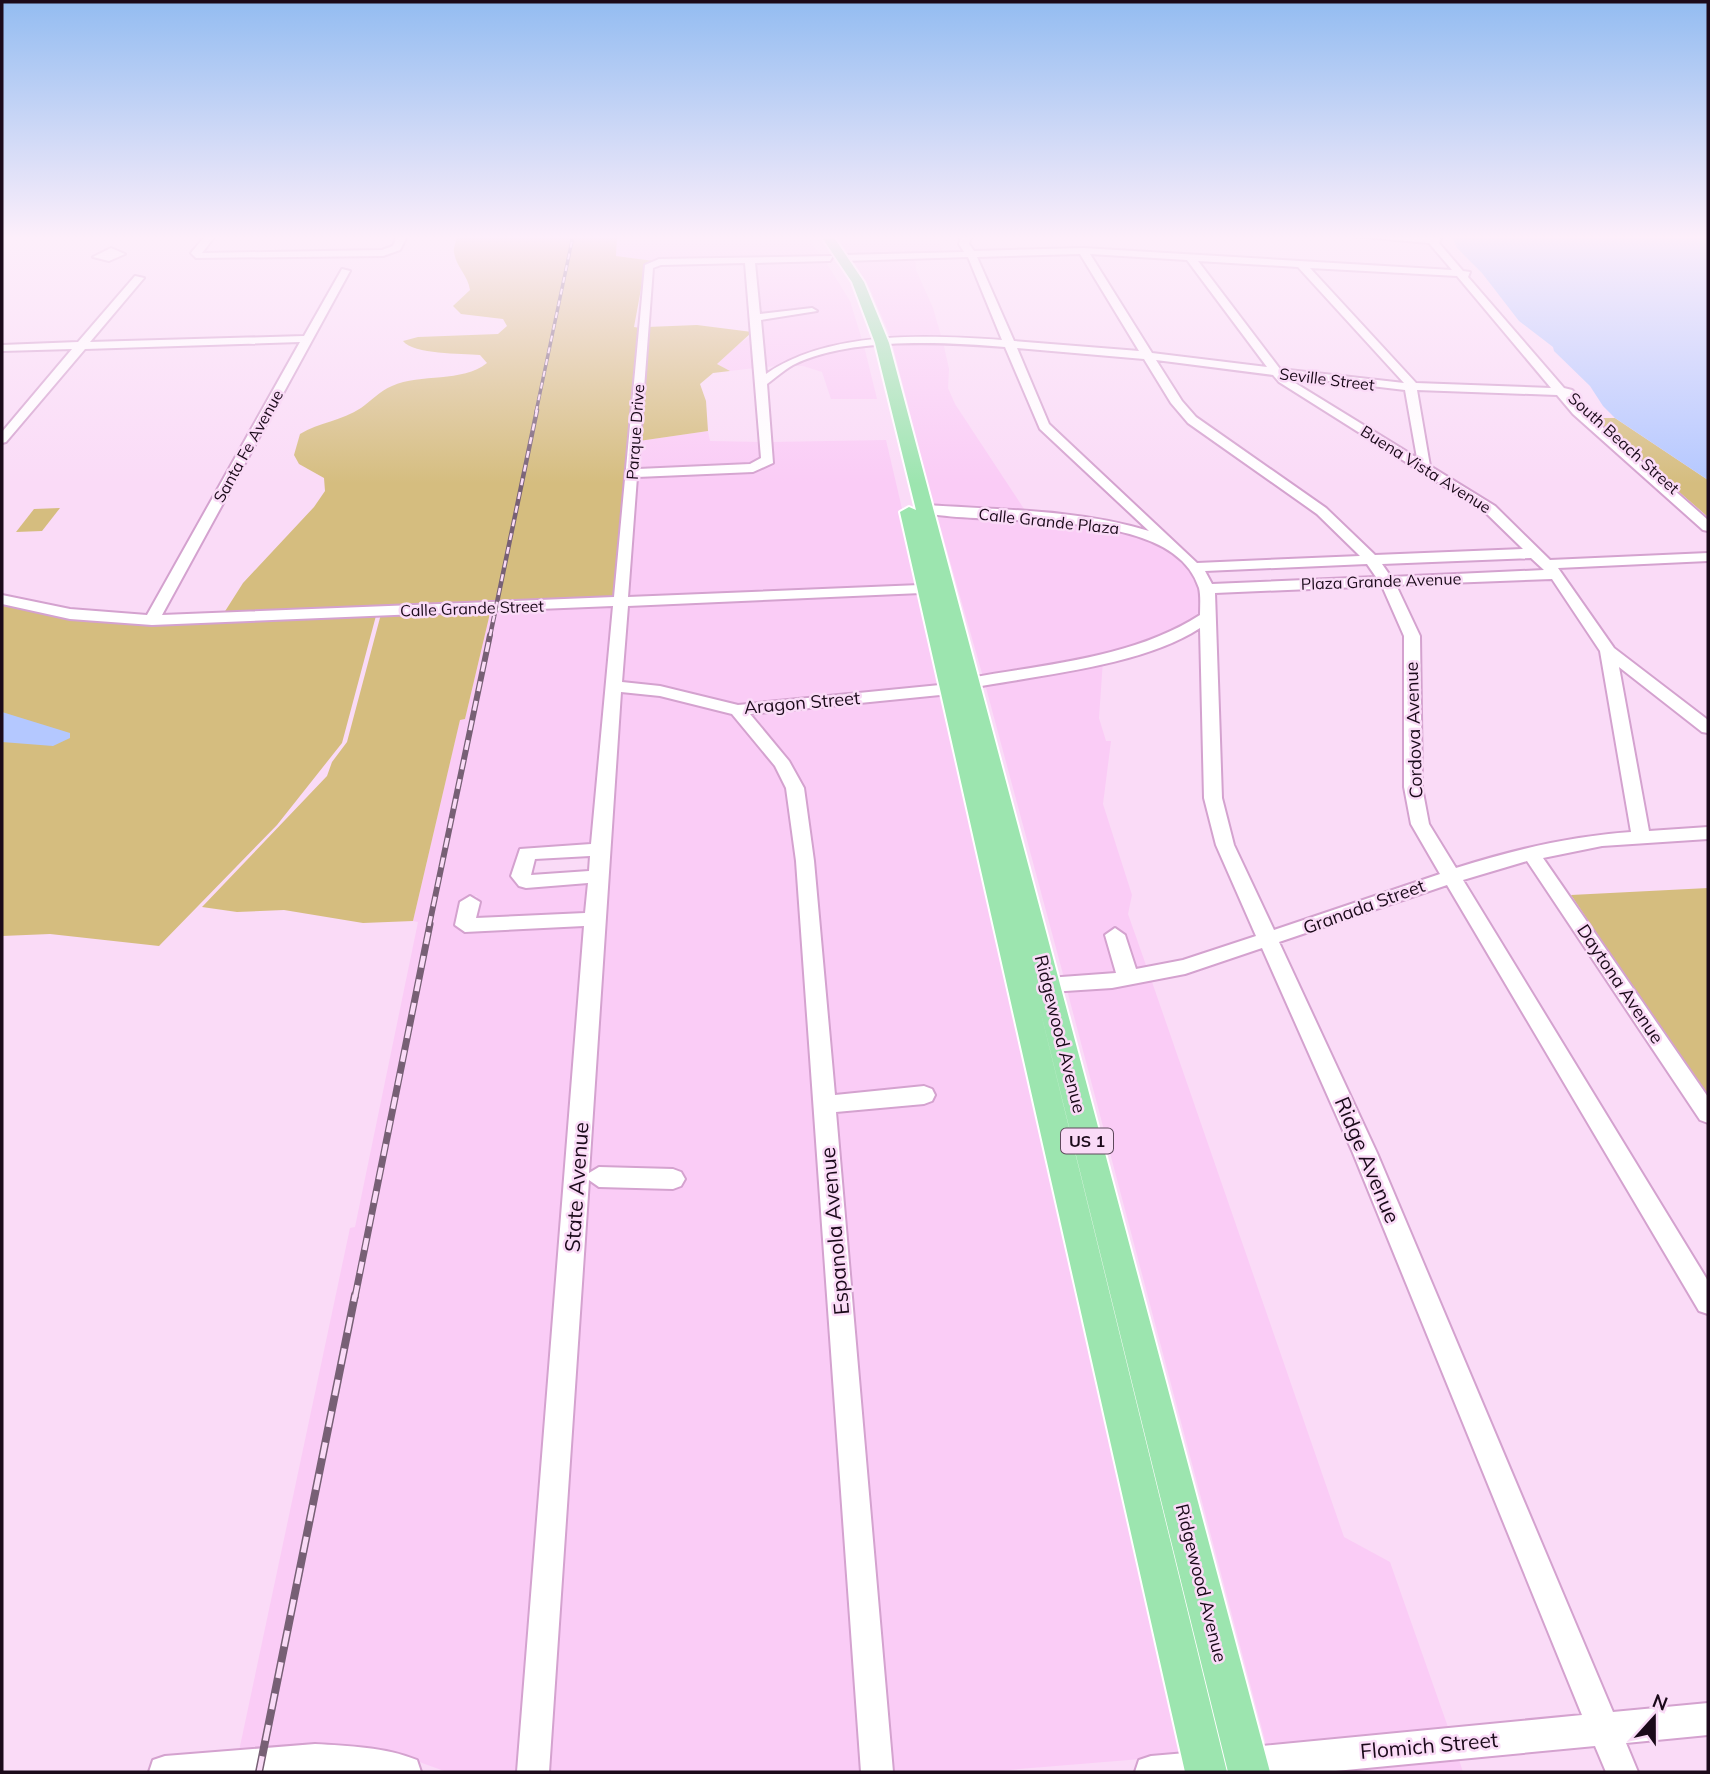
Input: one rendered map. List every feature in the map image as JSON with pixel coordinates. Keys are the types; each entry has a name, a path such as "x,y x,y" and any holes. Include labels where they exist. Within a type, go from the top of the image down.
{"main road":[{"name":"US 1","path":"863,319 875,343 893,419"},
{"name":"Ridgewood Avenue","path":"893,419 890,438 935,588 1034,986 1248,1768"},
{"name":"Ridgewood Avenue","path":"893,419 909,447 925,509 935,588"},
{"path":"890,438 909,447"},
{"name":"Ridgewood Avenue","path":"1034,986 1205,1770"}],"street":[{"path":"2,439 105,319"},
{"name":"Santa Fe Avenue","path":"152,620 318,319"},
{"name":"Parque Drive","path":"622,602 644,319"},
{"path":"632,473 764,465 768,460 755,319"},
{"path":"998,319 1044,426 1170,543 1194,567 1207,589"},
{"name":"Cordova Avenue","path":"1125,319 1177,403 1192,421 1323,513 1354,540 1385,581 1406,617 1412,636 1413,787 1420,824 1708,1303"},
{"name":"Buena Vista Avenue","path":"1238,319 1283,380 1425,465 1490,509 1547,564 1608,651 1641,836"},
{"path":"1350,319 1412,387 1407,436 1425,465"},
{"path":"1500,319 1605,438 1708,527"},
{"path":"2,348 307,339"},
{"name":"Seville Street","path":"761,383 802,358 875,343 1008,342 1147,355 1339,381 1412,387 1563,392"},
{"path":"758,354 802,358"},
{"path":"1235,367 1255,362 1265,354"},
{"path":"1312,398 1322,385 1339,381"},
{"name":"South Beach Street","path":"1563,392 1708,517"},
{"path":"1373,435 1407,436"},
{"path":"1088,523 1113,517 1127,502"},
{"name":"Calle Grande Plaza","path":"925,509 1088,523 1135,531 1170,543"},
{"name":"Plaza Grande Avenue","path":"1207,589 1385,581 1547,564 1708,557"},
{"name":"Plaza Grande Avenue","path":"1194,567 1369,559 1547,564"},
{"name":"Calle Grande Street","path":"2,599 81,616 152,620 935,588"},
{"name":"Ridge Avenue","path":"1207,589 1213,798 1226,845 1366,1153 1622,1772"},
{"name":"State Avenue","path":"533,1772 591,964 597,919 622,602"},
{"name":"Aragon Street","path":"614,686 660,691 738,709 960,686 1161,643 1195,628 1207,617"},
{"path":"1608,651 1708,728"},
{"name":"Espanola Avenue","path":"738,709 783,765 795,788 805,861 877,1772"},
{"name":"Granada Street","path":"1034,986 1128,978 1185,967 1501,860 1602,840 1708,833"},
{"path":"600,876 526,882 522,876 527,853 602,850"},
{"name":"Daytona Avenue","path":"1532,855 1708,1114"},
{"path":"470,902 465,925 597,919"},
{"path":"1115,935 1128,978"},
{"path":"824,1105 924,1095"},
{"path":"599,1177 673,1180"},
{"name":"Flomich Street","path":"1151,1772 1248,1768 1708,1719"},
{"path":"165,1772 261,1762 337,1760 365,1762 405,1772"}],"shaded area":[{"path":"503,319 636,319 634,327 640,328 617,598 222,616 243,583 314,507 325,491 324,478 299,464 294,455 300,434 354,412 392,386 403,382 454,376 477,369 487,363 480,355 427,351 409,346 403,341 418,337 498,334 507,326"},
{"path":"759,319 856,319 863,343 805,354 780,366 763,367"},
{"path":"883,319 936,319 942,339 892,340"},
{"path":"697,325 752,332 717,364 730,371 713,373 700,384 706,401 708,431 639,441 647,327"},
{"path":"752,335 755,368 730,371 717,364 730,350"},
{"path":"943,342 949,369 948,388 955,404 1028,515 934,507 892,343"},
{"path":"864,346 877,399 831,399 822,372 803,366 789,366 828,351"},
{"path":"1594,418 1615,418 1708,480 1708,517"},
{"path":"708,431 710,441 762,442 764,460 760,464 637,471 639,441"},
{"path":"886,440 920,586 628,599 636,475 755,470 772,461 771,442"},
{"path":"60,508 42,531 16,532 34,509"},
{"path":"936,512 1089,526 1149,538 1179,556 1202,589 1202,616 1159,641 983,677"},
{"path":"921,592 942,686 739,706 620,683 627,605"},
{"path":"2,599 47,610 141,620 235,619 377,612 342,743 277,825 159,946 50,934 2,936"},
{"path":"617,605 596,846 529,849 515,876 593,881 590,914 473,919 477,896 464,898 458,925 589,924 521,1772 447,1772 411,1759 239,1751 350,1228 355,1227 418,922 413,921 460,719 465,719 491,609"},
{"path":"491,609 465,719 460,720 413,921 363,923 284,910 237,912 202,907 327,776 332,762 347,742 381,614"},
{"path":"1103,660 1099,718 1106,741 1111,741 1103,804 1132,895 1128,914 1147,968 1133,971 1120,929 1107,931 1120,973 1064,978 985,684"},
{"path":"620,690 657,694 734,712 777,767 789,789 798,862 826,1224 865,1772 544,1772","holes":["640,1169 684,1173 679,1187 589,1184 593,1170"]},
{"path":"943,693 1190,1755 984,1772 888,1772 833,1111 932,1101 932,1089 832,1098 801,787 747,712"},
{"path":"1708,888 1708,1099 1571,895"},
{"path":"1151,979 1344,1537 1390,1562 1449,1730 1267,1748 1067,990"},
{"path":"1458,1757 1463,1772 1302,1772"}],"water":[{"path":"1517,319 1708,319 1708,480 1615,418 1590,386 1553,347"},
{"path":"2,712 70,733 70,738 53,746 2,742"}],"railway":[{"path":"536,412 556,319"},
{"path":"490,636 537,410"},
{"path":"429,926 490,635"},
{"path":"355,1297 430,924"},
{"path":"259,1772 355,1295"}]}
